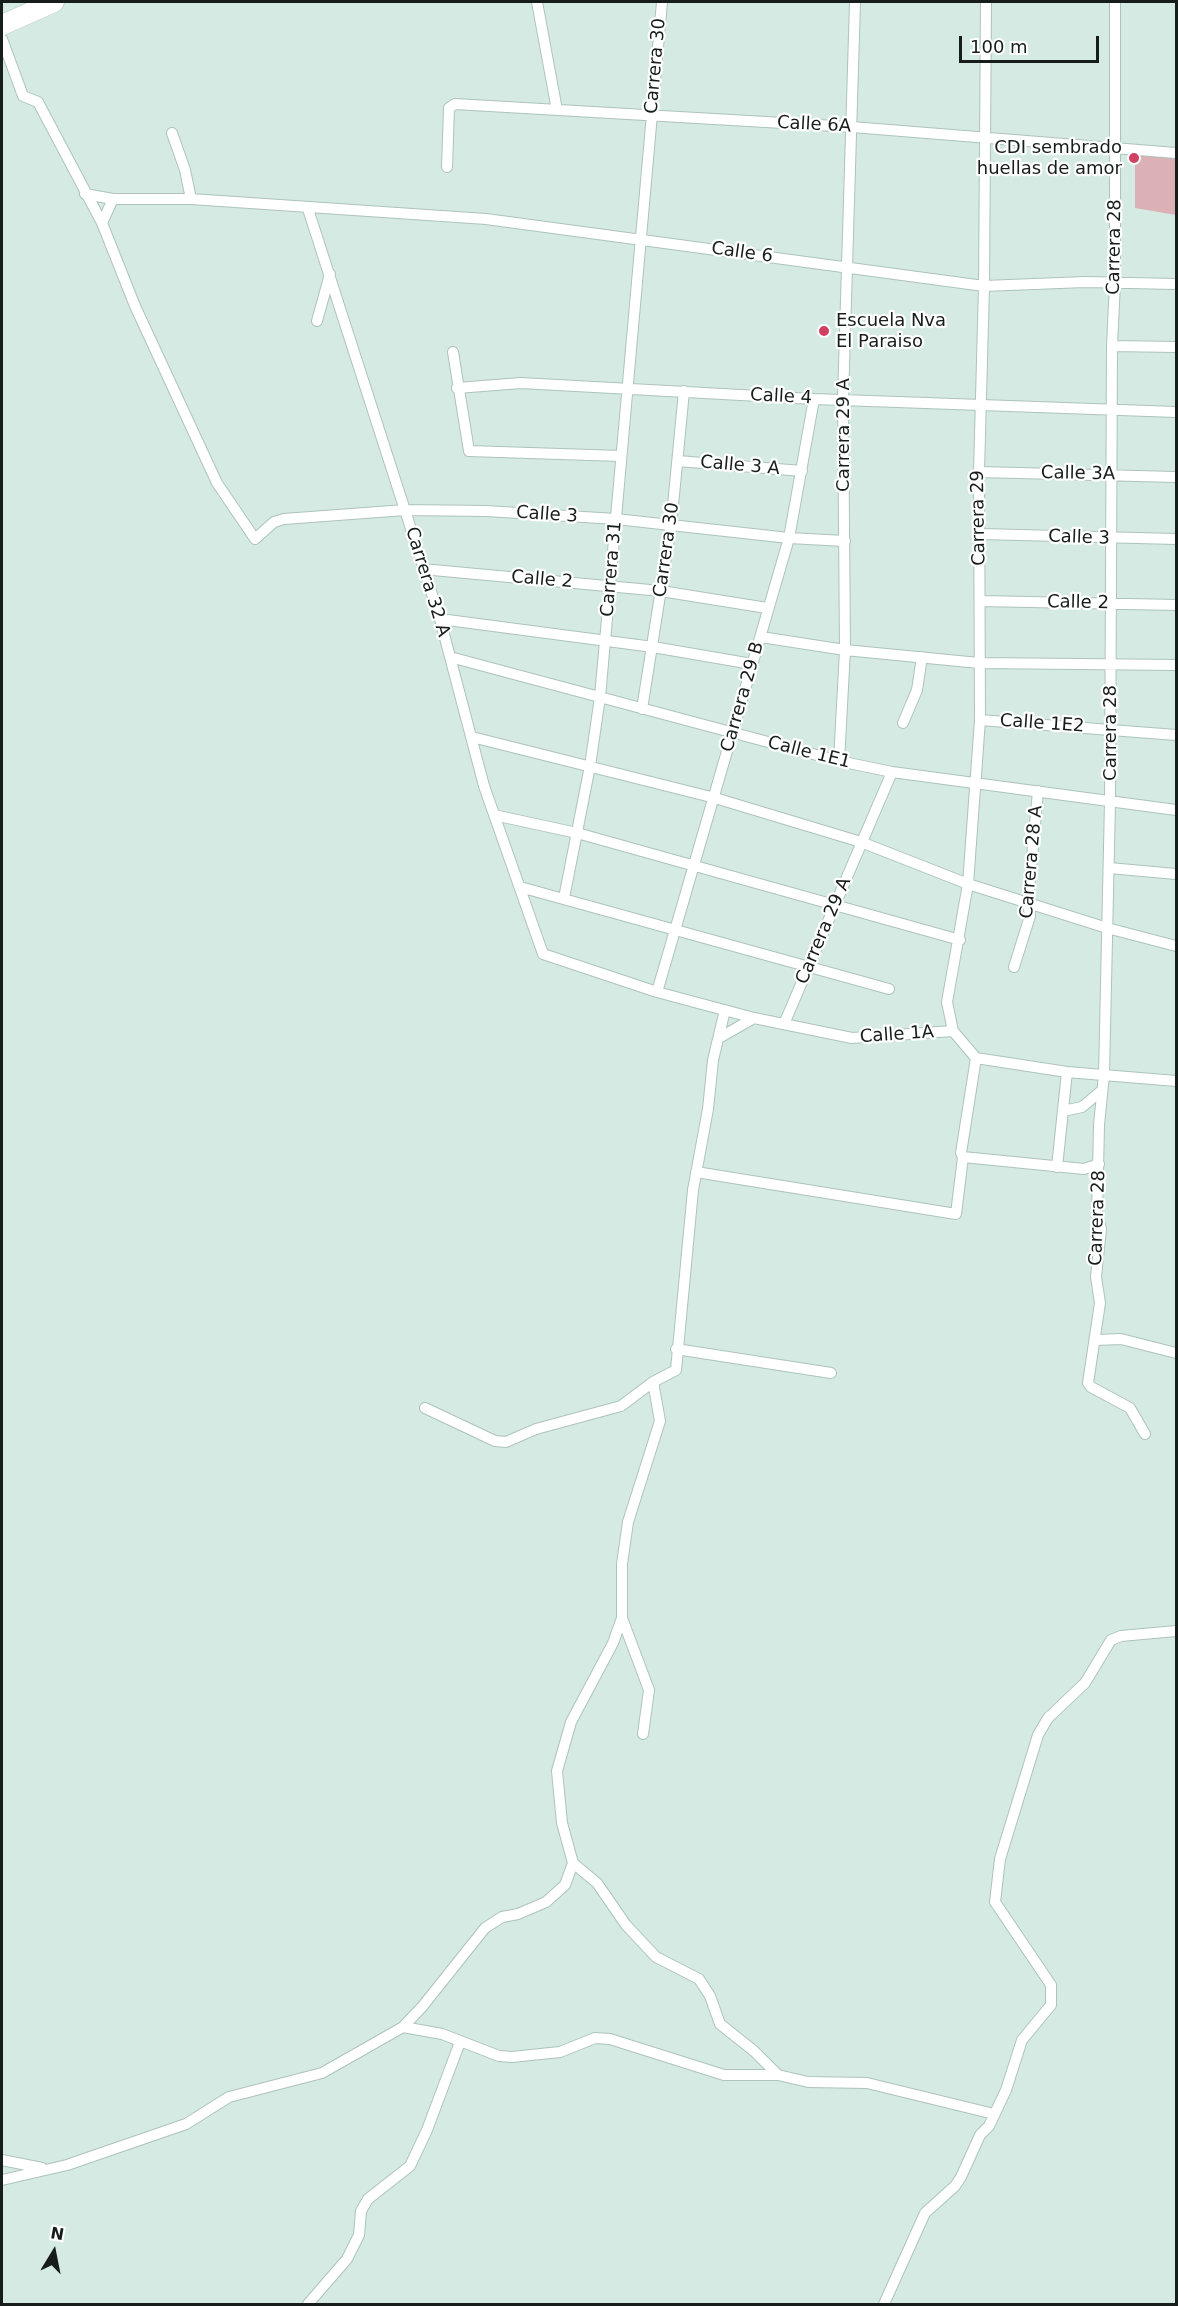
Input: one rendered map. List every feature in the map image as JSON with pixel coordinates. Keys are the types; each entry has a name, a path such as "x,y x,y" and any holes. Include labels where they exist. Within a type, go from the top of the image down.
{"highway":[{"path":"2,25 54,2"}],"street":[{"path":"537,2 557,110"},
{"name":"Carrera 30","path":"642,238 662,2"},
{"name":"Carrera 29 A","path":"839,761 845,650 843,399 855,2"},
{"name":"Carrera 29","path":"953,1031 947,1002 960,940 968,884 980,720 979,472 984,286 983,139 986,2"},
{"name":"Carrera 28","path":"1115,2 1116,148 1112,346 1109,868 1104,1075 1100,1092 1097,1216 1101,1228 1096,1277 1100,1303 1089,1375 1090,1387 1130,1408 1145,1434"},
{"path":"2,39 24,96 38,102 102,223"},
{"name":"Calle 6A","path":"447,167 451,105 852,127 1176,153"},
{"path":"172,134 180,151 191,199"},
{"name":"Calle 6","path":"85,194 113,198 191,199 308,209 486,219 642,238 984,286 1176,284"},
{"path":"102,223 113,198"},
{"name":"Carrera 32 A","path":"308,209 422,569 440,618 494,815 543,954"},
{"name":"Calle 3","path":"102,223 135,306 212,474 255,539 274,522 284,519 405,510 486,511 616,519 789,538 845,541"},
{"name":"Carrera 31","path":"564,898 590,766 600,697 612,586 626,388 642,238"},
{"path":"317,321 330,274"},
{"path":"1112,346 1176,347"},
{"path":"453,352 467,449 471,452 621,456"},
{"name":"Calle 4","path":"457,388 521,383 814,399 980,403 1113,411 1176,412"},
{"name":"Carrera 30","path":"642,709 671,526 684,391"},
{"name":"Carrera 29 B","path":"657,992 789,538 814,399"},
{"name":"Calle 3 A","path":"678,461 802,471"},
{"name":"Calle 3A","path":"979,472 1176,477"},
{"name":"Calle 3","path":"981,534 1176,539"},
{"name":"Calle 2","path":"422,569 661,591 767,608"},
{"name":"Calle 2","path":"980,601 1176,604"},
{"path":"440,618 605,640 752,664"},
{"path":"761,637 845,650 978,663 1176,665"},
{"name":"Calle 1E1","path":"450,657 839,761 892,772 1176,810"},
{"path":"903,723 917,690 922,657"},
{"name":"Calle 1E2","path":"980,720 1176,735"},
{"path":"472,737 714,798 861,842 968,884 1107,928 1176,946"},
{"name":"Carrera 29 A","path":"784,1024 837,905 861,842 892,772"},
{"name":"Carrera 28 A","path":"1014,968 1030,916 1028,902 1038,791"},
{"path":"494,815 578,833 960,940"},
{"path":"1109,868 1176,874"},
{"path":"519,887 889,989"},
{"name":"Calle 1A","path":"543,954 657,992 754,1018 852,1038 953,1031 976,1058"},
{"path":"425,1408 495,1441 506,1442 536,1429 614,1408 652,1382 676,1370 676,1349 696,1172 708,1109 713,1060 725,1010"},
{"path":"719,1038 754,1018"},
{"path":"696,1172 956,1214 963,1157 961,1153 976,1058 1067,1072 1176,1081"},
{"path":"1057,1167 1067,1072"},
{"path":"1063,1111 1082,1107 1100,1092"},
{"path":"963,1157 1084,1169 1099,1164"},
{"path":"1096,1340 1121,1339 1176,1353"},
{"path":"676,1349 831,1374"},
{"path":"2,2180 67,2165 186,2124 229,2097 245,2091 322,2073 403,2027 423,2007 484,1928 502,1917 518,1914 546,1902 565,1886 573,1863 562,1823 557,1771 571,1722 613,1643 622,1618 622,1564 628,1522 660,1421 652,1382"},
{"path":"622,1618 649,1690 643,1734"},
{"path":"884,2304 888,2289 925,2213 955,2186 980,2135 989,2126 1014,2070 1022,2040 1051,2005 1053,1994 1051,1985 995,1902 1000,1859 1038,1735 1048,1718 1085,1683 1106,1646 1112,1641 1121,1636 1176,1631"},
{"path":"573,1863 597,1883 626,1925 656,1957 699,1979 710,1996 720,2024 754,2051 778,2075"},
{"path":"403,2027 442,2034 499,2056 512,2057 560,2052 595,2038 610,2039 724,2075 778,2075 808,2082 867,2083 994,2114"},
{"path":"308,2304 339,2270 355,2246 361,2211 368,2199 410,2166 427,2130 460,2042"},
{"path":"2,2160 45,2169"}],"shaded area":[{"path":"1135,153 1176,156 1176,215 1135,208"}],"place":[{"name":"CDI sembrado huellas de amor","path":"1134,158"},
{"name":"Escuela Nva El Paraiso","path":"824,331"}]}
